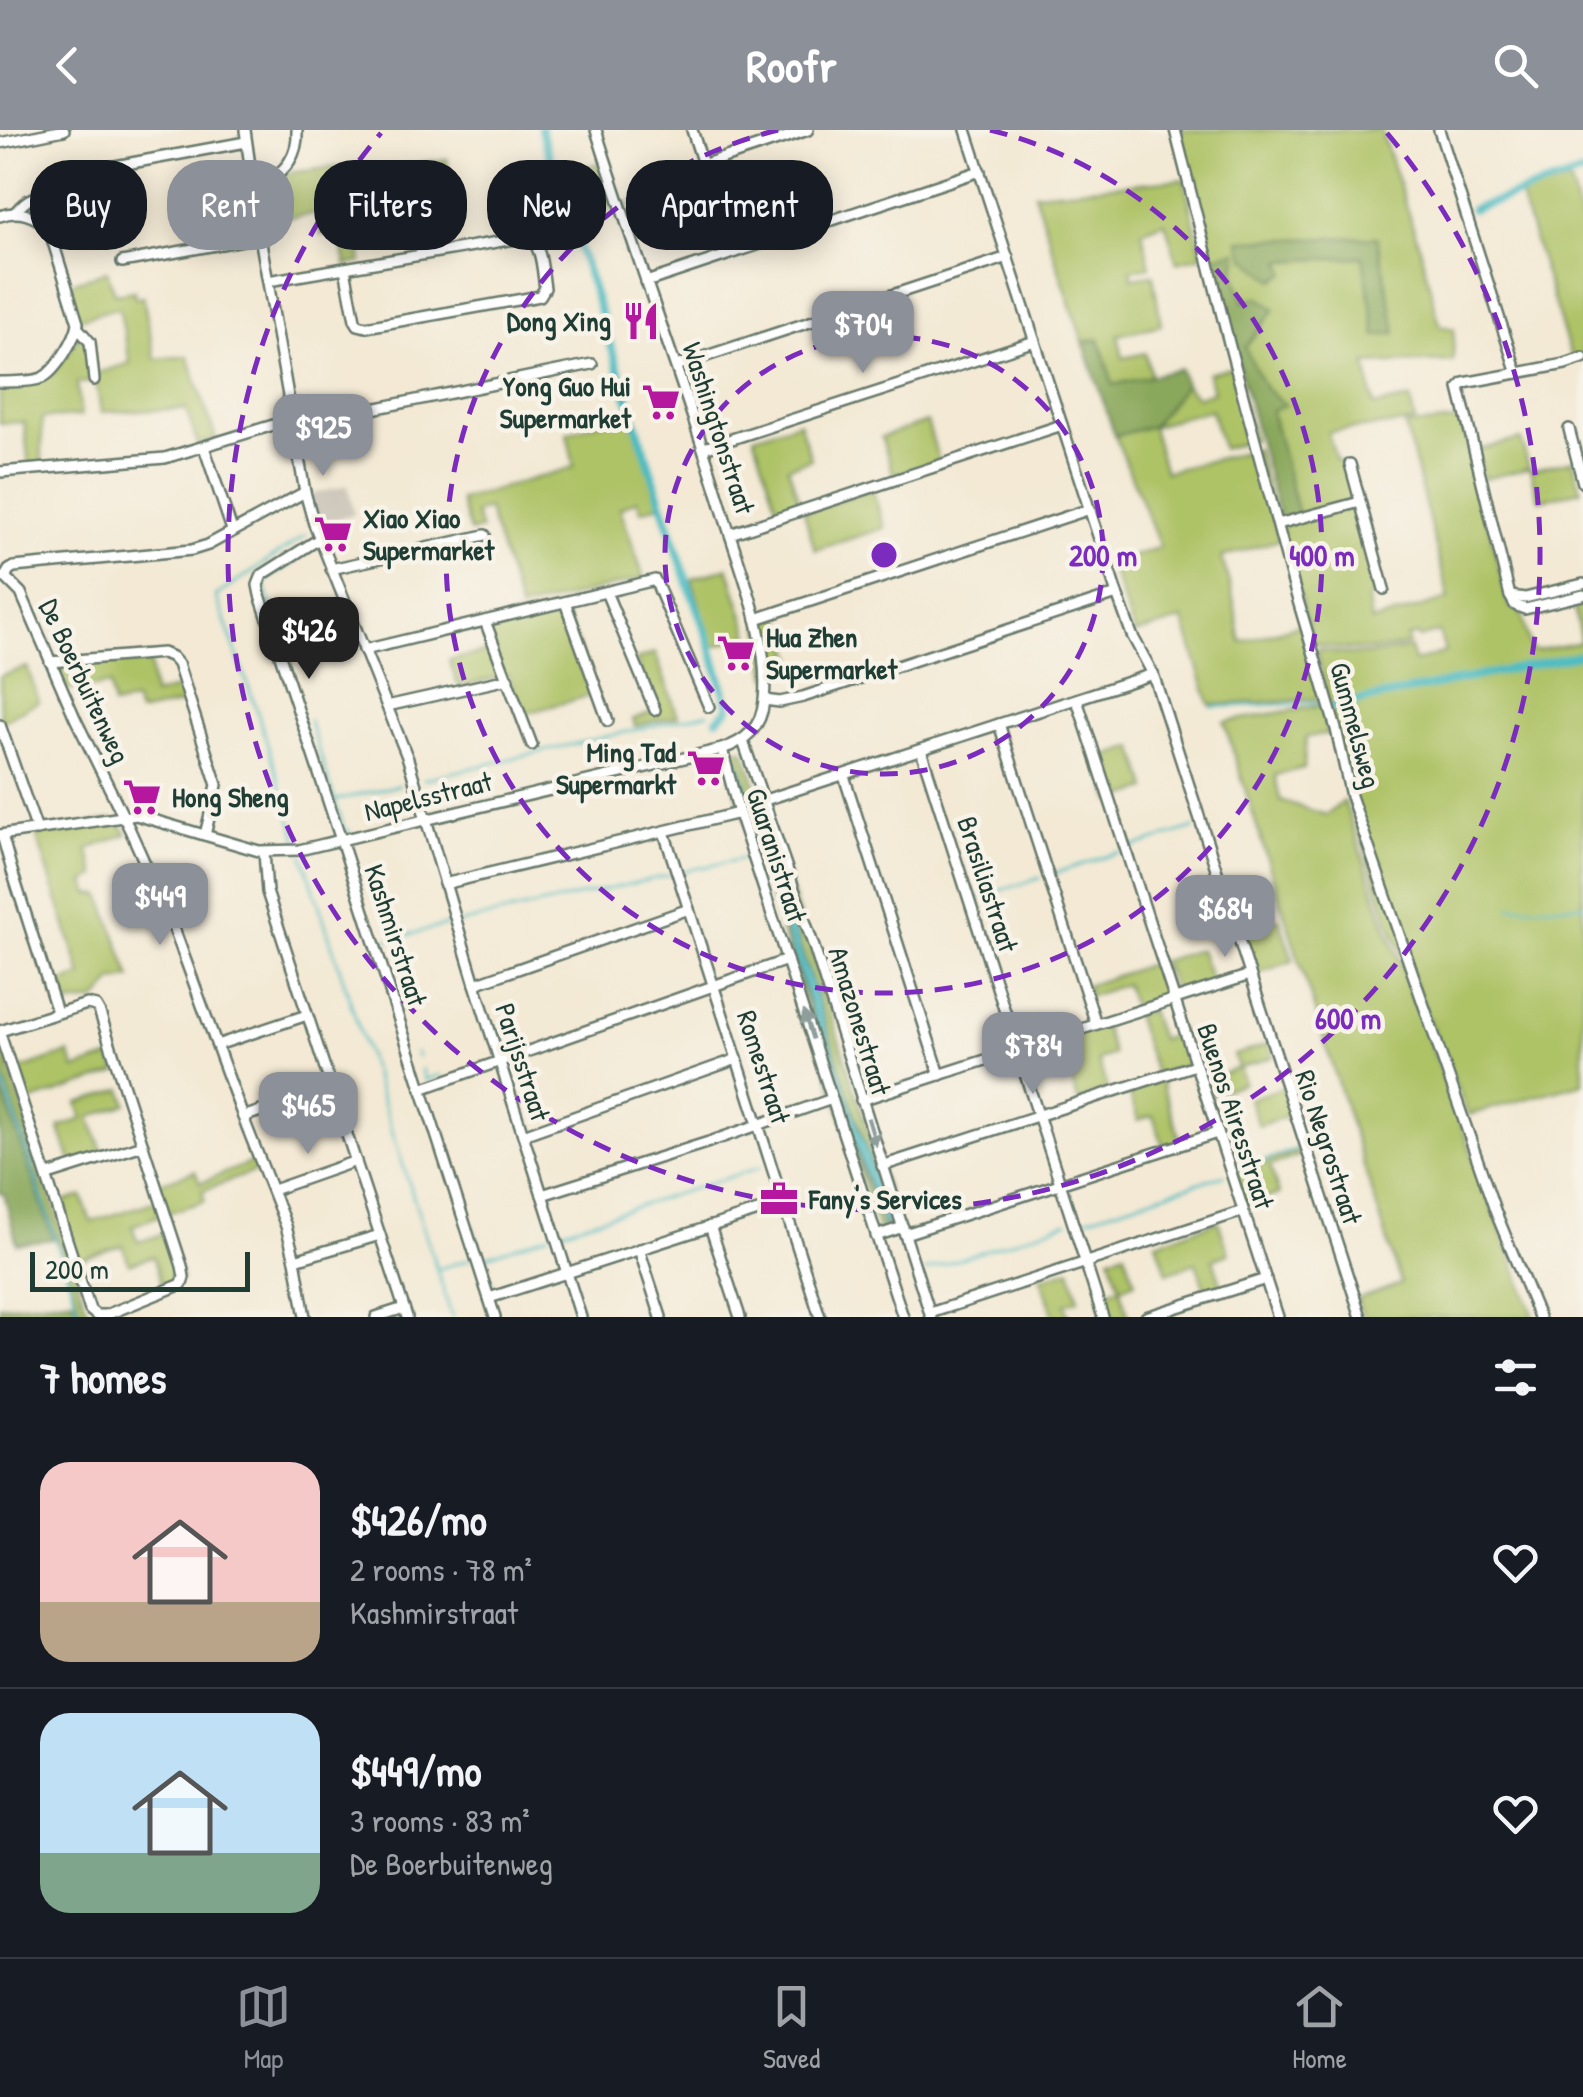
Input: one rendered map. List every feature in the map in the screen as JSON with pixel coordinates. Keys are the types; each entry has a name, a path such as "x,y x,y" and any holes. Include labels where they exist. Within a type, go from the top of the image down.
{"street":[{"path":"0,143 64,130"},
{"name":"Parijsstraat","path":"245,130 249,160"},
{"path":"291,160 298,146 297,130"},
{"name":"Washingtonstraat","path":"596,130 704,448 756,619 763,658 764,700"},
{"path":"692,130 701,160"},
{"path":"715,160 790,132 808,130"},
{"name":"Rio Negrostraat","path":"966,130 1117,594 1132,635 1154,674 1360,1317"},
{"name":"Gummelsweg","path":"1175,130 1228,344 1336,729 1351,796 1506,1241 1540,1317"},
{"path":"1439,130 1516,374"},
{"path":"147,160 246,142"},
{"path":"646,282 980,172"},
{"path":"15,212 30,198"},
{"path":"0,216 15,212 30,217"},
{"path":"268,280 526,237 537,247 545,288 540,296 366,326 358,325 356,320 345,269"},
{"path":"55,250 78,328 90,342 94,380"},
{"path":"122,262 188,250"},
{"name":"Parijsstraat","path":"262,250 305,492 319,539 387,706 426,819 581,1317"},
{"path":"676,366 1008,257"},
{"path":"0,382 37,380 48,374 78,328"},
{"path":"704,448 1035,341"},
{"path":"1583,358 1464,383 1459,388 1514,605 1525,609 1583,595"},
{"path":"0,472 165,458 294,422 592,364"},
{"path":"730,534 1062,425"},
{"path":"1569,430 1583,483"},
{"path":"204,446 232,530"},
{"path":"1350,464 1384,589"},
{"path":"3,578 14,567 192,550 305,492"},
{"path":"1278,524 1360,502"},
{"path":"756,619 1090,510"},
{"path":"331,569 485,535"},
{"name":"Kashmirstraat","path":"319,539 262,575 258,585 495,1317"},
{"name":"De Boerbuitenweg","path":"3,578 20,593 172,926 273,1190 295,1260 306,1317"},
{"path":"364,650 655,580 708,708"},
{"path":"1510,596 1524,598 1583,584"},
{"path":"606,592 655,710"},
{"path":"743,740 753,731 764,700 780,702 804,696 1117,594"},
{"path":"565,602 608,721"},
{"path":"485,621 532,745"},
{"path":"50,662 163,652 172,657 178,664 217,785 205,836"},
{"path":"765,800 1154,674"},
{"path":"387,706 508,679"},
{"name":"Buenos Airesstraat","path":"1078,700 1278,1317"},
{"path":"999,724 1096,1024"},
{"path":"0,725 37,830"},
{"name":"Napelsstraat","path":"123,815 136,815 264,852 300,850 722,749 743,740"},
{"name":"Amazonestraat","path":"743,740 931,1315"},
{"name":"Guaranistraat","path":"722,749 739,813 903,1317"},
{"name":"Brasiliastraat","path":"920,750 1103,1317"},
{"path":"844,776 940,1075"},
{"path":"444,884 739,813"},
{"path":"58,1012 1,835 123,815"},
{"name":"Romestraat","path":"664,832 820,1317"},
{"path":"264,852 268,892 405,1312 376,1317"},
{"path":"475,984 689,909"},
{"path":"421,1089 787,960"},
{"path":"861,1100 1250,975"},
{"path":"88,1004 96,1006 100,1013 184,1277 182,1284 171,1290 106,1315 90,1310 0,1033 58,1012 88,1004"},
{"path":"217,1045 308,1015"},
{"path":"522,1135 737,1059"},
{"path":"882,1166 1195,1065"},
{"path":"243,1117 331,1088"},
{"path":"542,1195 832,1099"},
{"path":"876,1236 1217,1133"},
{"path":"48,1175 143,1144"},
{"path":"273,1190 356,1161"},
{"path":"489,1298 783,1203"},
{"path":"931,1315 1243,1211"},
{"path":"710,1226 740,1317"},
{"path":"295,1260 380,1236"},
{"path":"639,1250 662,1317"},
{"path":"1146,1317 1266,1278"}],"shaded area":[{"path":"348,485 354,514 316,524 310,495"}],"green space":[{"path":"1178,130 1381,130 1419,245 1440,326 1454,329 1453,361 1366,364 1374,406 1410,399 1415,422 1328,432 1336,460 1347,466 1356,499 1298,515 1271,410 1284,404 1265,388 1244,348 1244,302 1235,276 1210,257"},
{"path":"314,170 314,214 294,217 294,172"},
{"path":"1184,179 1202,256 1177,262 1165,222 1142,231 1150,266 1131,270 1132,278 1153,275 1161,325 1118,335 1123,358 1145,353 1151,376 1113,385 1099,339 1083,342 1034,193"},
{"path":"1569,181 1583,226 1583,356 1572,359 1520,196"},
{"path":"606,186 613,208 606,210"},
{"path":"1377,237 1396,333 1376,336 1363,257 1281,261 1286,273 1274,280 1246,258 1239,240"},
{"path":"343,250 360,250 362,262 346,265"},
{"path":"1237,251 1235,276 1244,302 1258,297 1275,309 1245,348 1265,388 1285,405 1271,411 1298,515 1280,521 1210,257"},
{"path":"107,271 115,294 134,291 135,298 143,297 155,359 188,356 216,439 198,445 186,409 101,412 96,382 77,383 81,416 42,418 42,466 29,467 24,422 0,423 0,386 54,373 79,335 90,344 95,374 130,363 119,307 79,319 68,284"},
{"path":"1099,339 1113,385 1180,369 1185,385 1152,426 1115,436 1083,342"},
{"path":"1232,367 1253,440 1222,449 1211,410 1152,427 1165,472 1256,449 1279,540 1222,557 1241,642 1300,625 1322,699 1210,705 1183,619 1135,634 1110,564 1160,547 1115,436 1152,426 1185,385 1197,397 1213,392 1208,373"},
{"path":"630,413 660,505 641,511 637,500 620,508 644,578 520,610 488,509 475,513 481,530 470,532 460,500 574,467 567,433"},
{"path":"1462,420 1507,599 1510,606 1521,611 1534,651 1581,642 1572,600 1583,597 1583,1083 1468,1115 1389,921 1348,796 1317,651 1364,654 1410,648 1414,662 1445,652 1439,632 1419,638 1417,634 1407,637 1409,644 1373,650 1313,643 1281,528 1353,505 1360,510 1380,585 1368,600 1371,622 1449,599 1405,426"},
{"path":"799,422 811,459 788,467 801,506 779,513 754,436"},
{"path":"927,422 939,461 894,475 881,437"},
{"path":"1521,439 1529,468 1484,479 1477,450"},
{"path":"1573,460 1581,490 1539,500 1530,470"},
{"path":"872,489 885,528 815,550 804,511"},
{"path":"728,567 750,635 712,647 692,579"},
{"path":"563,607 596,694 523,714 508,675 459,687 449,660 489,652 479,625"},
{"path":"780,614 797,667 768,677 760,624"},
{"path":"655,653 678,716 635,726 633,719 657,710 636,660"},
{"path":"149,656 153,695 184,687 188,702 139,713 134,701 113,706 109,685 67,690 58,667 61,663"},
{"path":"27,667 39,701 1,722 0,676"},
{"path":"1323,705 1328,734 1306,737 1304,768 1275,775 1280,800 1326,815 1344,801 1385,923 1534,1317 1363,1317 1357,1299 1401,1284 1224,722"},
{"path":"1134,747 1148,789 1112,801 1098,759"},
{"path":"732,751 744,751 774,836 896,1225 878,1229 732,779 727,759","holes":["738,758 889,1218 884,1224 864,1175 730,762"]},
{"path":"114,819 127,834 88,849 96,876 85,882 90,894 101,895 131,978 113,981 96,1001 60,1005 52,986 82,976 36,834"},
{"path":"1279,918 1293,961 1252,975 1238,932"},
{"path":"1200,949 1212,984 1177,996 1163,961"},
{"path":"1159,961 1170,993 1168,998 1134,1010 1125,984 1090,996 1086,986"},
{"path":"1150,1010 1160,1040 1183,1032 1189,1064 1156,1076 1135,1015"},
{"path":"1103,1024 1113,1054 1098,1060 1108,1090 1078,1101 1058,1040"},
{"path":"0,1040 89,1316 98,1317 83,1317 0,1063"},
{"path":"1269,1044 1273,1057 1239,1068 1244,1083 1209,1095 1204,1081 1238,1068 1234,1055"},
{"path":"69,1053 75,1069 112,1057 117,1073 26,1103 15,1071"},
{"path":"1160,1079 1181,1142 1164,1148 1153,1116 1138,1120 1128,1089"},
{"path":"0,1082 53,1239 17,1244 4,1194 0,1193"},
{"path":"1283,1087 1293,1114 1258,1126 1249,1099"},
{"path":"122,1089 127,1104 90,1117 103,1154 72,1164 59,1127 83,1119 78,1103"},
{"path":"1302,1150 1304,1154 1270,1166 1279,1194 1245,1206 1234,1173"},
{"path":"257,1160 261,1169 202,1191 205,1201 168,1213 159,1183 195,1171 200,1183"},
{"path":"82,1196 91,1222 159,1200 163,1214 132,1226 138,1242 169,1232 182,1279 164,1291 153,1256 129,1264 123,1245 78,1260 59,1203"},
{"path":"1218,1221 1229,1253 1213,1259 1223,1290 1207,1295 1196,1263 1167,1273 1157,1242"},
{"path":"1125,1252 1135,1282 1120,1288 1129,1317 1106,1317 1099,1294 1120,1287 1110,1257"},
{"path":"1070,1269 1079,1299 1065,1304 1069,1317 1054,1317 1041,1278"},
{"path":"73,1299 79,1317 0,1317 0,1306"}],"water":[{"path":"735,755 889,1218 889,1223 883,1225 730,762"}],"waterway":[{"path":"541,130 709,640 729,708 717,719"},
{"path":"1472,209 1583,173"},
{"path":"299,844 216,596 306,535"},
{"path":"278,626 264,584 300,558"},
{"path":"1332,707 1583,654"},
{"path":"1212,707 1322,703"},
{"path":"424,779 708,713"},
{"path":"309,720 345,832 350,831"},
{"path":"337,800 399,785"},
{"path":"1131,848 1194,828"},
{"path":"1052,874 1120,852"},
{"path":"303,855 452,1317"},
{"path":"684,871 746,858"},
{"path":"461,923 670,875"},
{"path":"974,899 1040,878"},
{"path":"1510,907 1583,905"},
{"path":"380,942 447,925"},
{"path":"416,1052 418,1056"},
{"path":"422,1069 425,1080 441,1075"},
{"path":"0,1072 81,1317"},
{"path":"1235,1171 1297,1149"},
{"path":"560,1231 761,1167"},
{"path":"1078,1221 1224,1175"},
{"path":"925,1271 1067,1222"},
{"path":"472,1226 493,1289"},
{"path":"482,1258 548,1235"},
{"path":"566,1250 572,1265"},
{"path":"438,1269 470,1259"}],"place":[{"name":"Dong Xing","path":"641,321"},
{"name":"Yong Guo Hui Supermarket","path":"661,402"},
{"name":"Xiao Xiao Supermarket","path":"333,534"},
{"name":"Hua Zhen Supermarket","path":"736,653"},
{"name":"Ming Tad Supermarkt","path":"706,768"},
{"name":"Hong Sheng","path":"142,797"},
{"name":"Fany's Services","path":"779,1199"}]}
